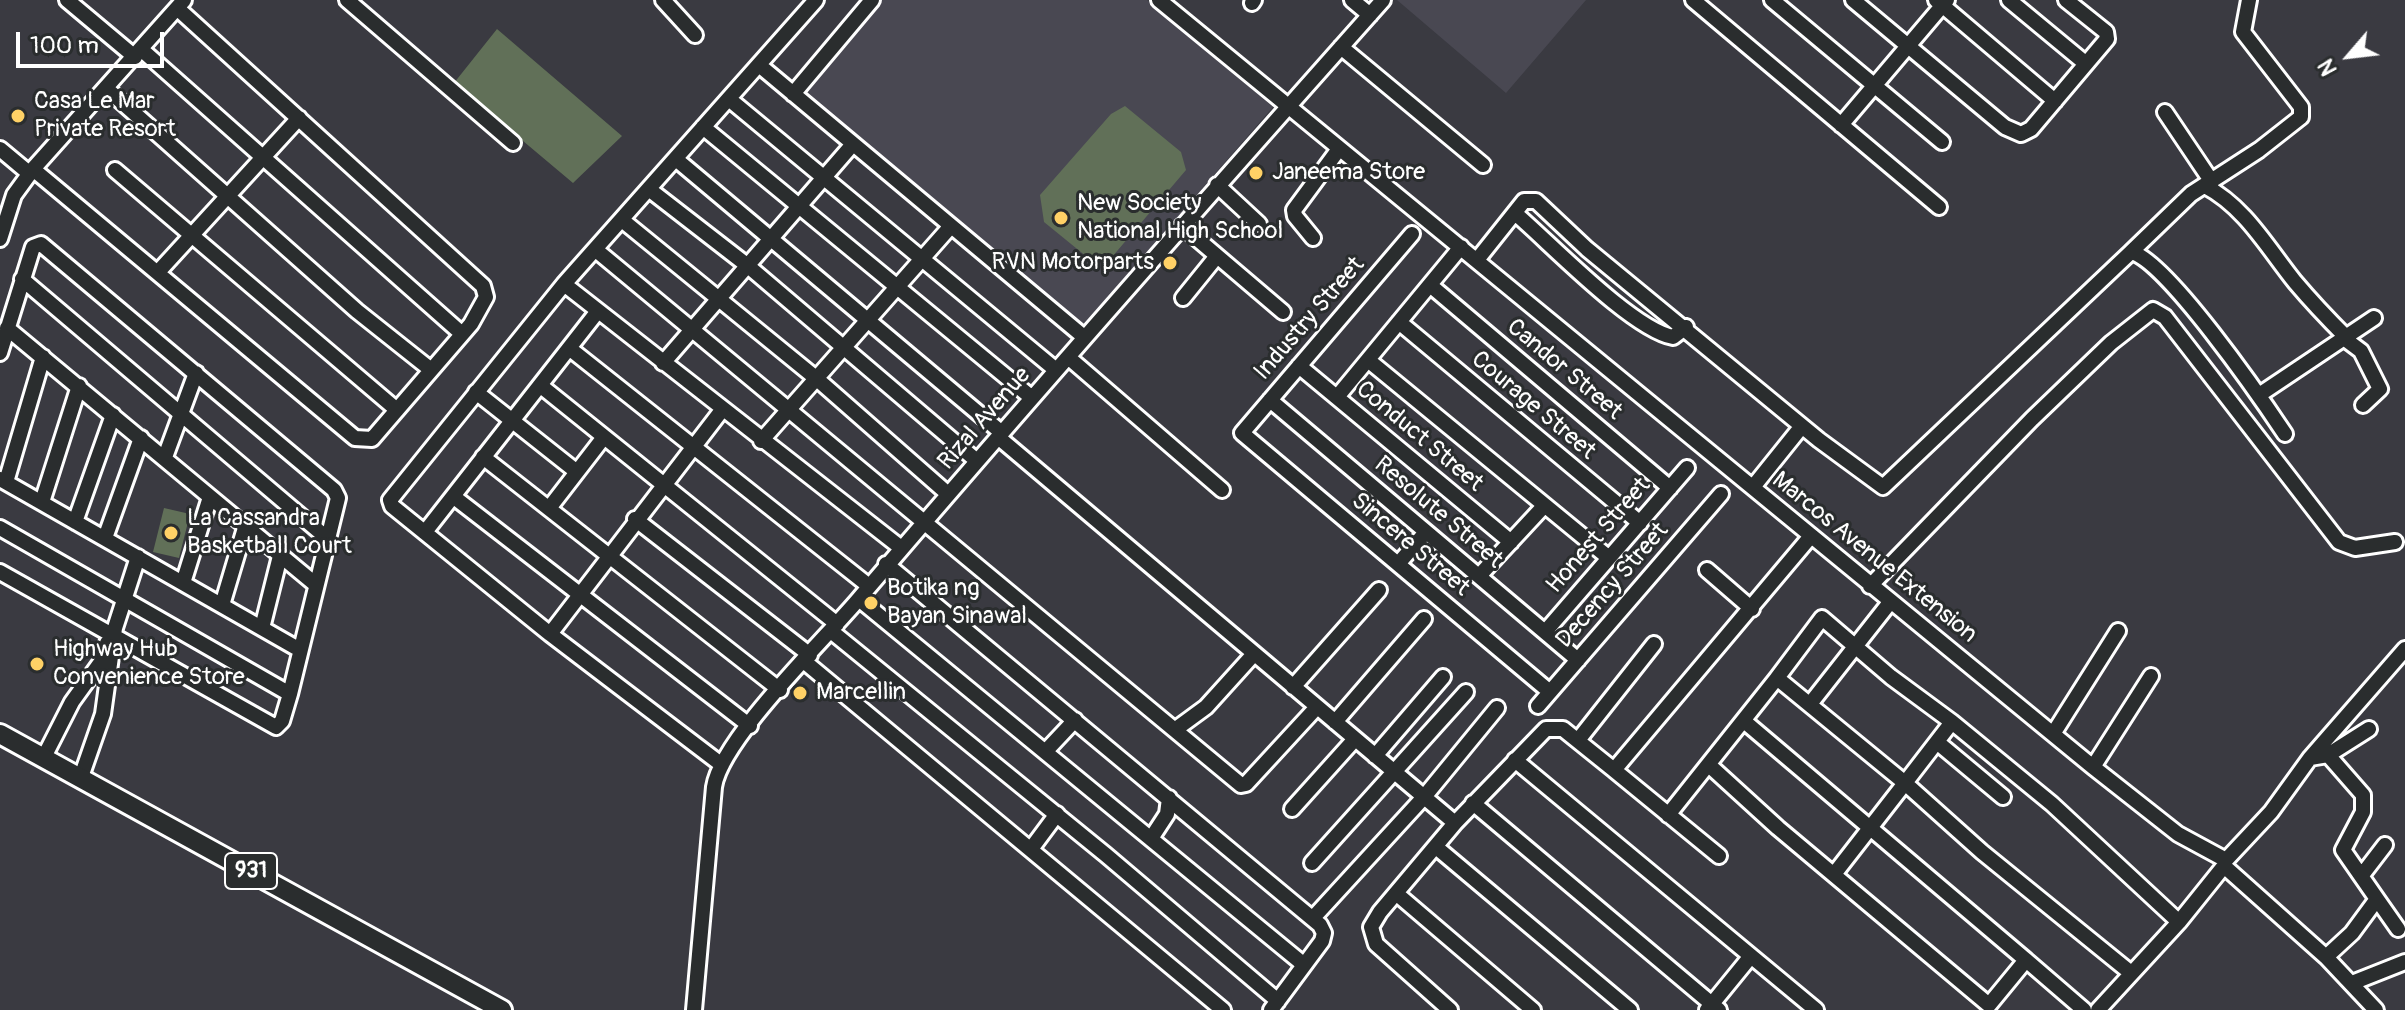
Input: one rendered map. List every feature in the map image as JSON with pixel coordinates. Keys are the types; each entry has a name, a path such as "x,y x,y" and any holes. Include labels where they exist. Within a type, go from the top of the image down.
{"main road":[{"name":"931","path":"0,734 502,1010"}],"street":[{"path":"67,0 265,157 461,333"},
{"path":"347,0 513,143"},
{"path":"663,0 695,35"},
{"path":"694,1010 714,787 722,765 550,634 392,506 390,500 564,284 816,0"},
{"path":"793,94 872,0"},
{"name":"Marcos Avenue Extension","path":"1159,0 2093,767 2178,834 2225,863 2326,957 2376,1010"},
{"path":"1352,0 1370,15"},
{"name":"Rizal Avenue","path":"722,765 750,726 900,547 1286,105 1383,0"},
{"path":"1772,0 1942,142"},
{"path":"1853,0 2010,131 2027,132 2107,36 2066,0"},
{"path":"2009,0 2085,63"},
{"path":"1477,260 1527,199 1536,201 1587,249 1686,327 1802,426 1879,486 1887,486 2191,194 2293,125 2302,113 2301,107 2243,32 2249,0"},
{"path":"1696,1 1939,207"},
{"path":"1841,125 1942,2 2055,101"},
{"path":"0,149 32,171 159,271 355,438 372,439 482,308 486,297 480,280 299,118 181,3 32,171 14,195 0,239"},
{"path":"1341,47 1483,165"},
{"path":"759,65 1084,337"},
{"path":"107,89 357,311 430,369"},
{"path":"729,99 1056,370"},
{"path":"2165,112 2208,184 2247,219 2297,283 2346,339 2361,351 2380,389 2363,405"},
{"path":"159,271 230,197 299,118"},
{"path":"703,127 1032,398"},
{"path":"663,363 853,144"},
{"path":"1313,238 1294,210 1339,149"},
{"path":"677,160 1253,655 1455,823"},
{"path":"115,170 397,410"},
{"path":"1217,185 1259,224"},
{"path":"650,190 748,266 977,461"},
{"path":"1516,214 1616,302 1648,325 1673,337 1686,327"},
{"path":"622,220 817,379 948,494"},
{"path":"761,441 951,226"},
{"path":"1182,226 1283,312"},
{"name":"Industry Street","path":"1242,433 1412,234"},
{"path":"0,353 33,247 41,244 334,490 338,498 290,694 282,721 271,727 114,634 0,572"},
{"path":"1337,397 1461,247"},
{"path":"596,250 1244,785 1317,707"},
{"path":"2131,252 2143,256 2158,268 2259,395 2285,434"},
{"path":"1183,298 1217,256"},
{"path":"22,279 328,539"},
{"path":"564,284 900,547"},
{"name":"Candor Street","path":"1430,285 1670,488"},
{"path":"1870,586 2032,419 2111,343 2153,310 2165,317 2339,542 2355,548 2395,542"},
{"path":"425,532 598,311"},
{"path":"2259,395 2374,318"},
{"name":"Courage Street","path":"1399,322 1640,523"},
{"path":"7,328 315,584"},
{"path":"569,348 869,586"},
{"path":"43,357 3,480 300,650"},
{"path":"1068,357 1222,490"},
{"path":"1368,360 1609,558"},
{"name":"Conduct Street","path":"1299,366 1511,542"},
{"path":"165,457 184,414 196,373"},
{"path":"42,502 79,386"},
{"path":"541,386 663,484 1057,814 1275,1006 1324,936 1322,927 886,564"},
{"path":"476,392 577,472"},
{"name":"Resolute Street","path":"1270,400 1578,660"},
{"path":"550,634 635,519 722,410"},
{"path":"75,522 113,415"},
{"path":"1753,487 1802,426"},
{"name":"Sincere Street","path":"1242,433 1550,692"},
{"path":"550,507 604,437"},
{"path":"105,538 141,438"},
{"path":"483,457 780,690"},
{"name":"Honest Street","path":"1545,632 1687,468"},
{"name":"Decency Street","path":"1538,706 1721,494"},
{"path":"183,583 210,497"},
{"path":"454,497 580,591 750,726"},
{"path":"1479,576 1544,506"},
{"path":"635,519 807,658 1223,1010"},
{"path":"0,528 290,694"},
{"path":"222,605 245,528"},
{"path":"1398,564 1426,532"},
{"path":"1614,770 1811,536"},
{"path":"262,628 280,556"},
{"path":"81,777 96,742 114,634 138,557"},
{"path":"1707,570 1752,609"},
{"path":"1293,687 1379,590"},
{"path":"859,599 1303,964"},
{"path":"1810,704 1891,601"},
{"path":"1668,815 1710,766 1831,606"},
{"path":"1822,618 2052,804 2179,922"},
{"path":"1335,722 1424,619"},
{"path":"2053,734 2118,631"},
{"path":"44,757 72,702 103,659 114,634"},
{"path":"1579,739 1654,644"},
{"path":"2098,1010 2179,922 2225,863 2271,812 2310,758 2405,649"},
{"path":"1176,729 1206,707 1253,655"},
{"path":"2093,767 2151,676"},
{"path":"1375,756 1443,677"},
{"path":"1777,678 1905,783 1982,852 2131,973"},
{"path":"87,682 106,690"},
{"path":"1312,863 1466,692"},
{"path":"1313,918 1424,797 1497,708"},
{"path":"1045,752 1075,720"},
{"path":"1744,721 2084,1010"},
{"path":"1835,873 1952,722"},
{"path":"1450,1010 1372,938 1374,921 1455,823 1546,729 1556,727 1579,739 1719,856"},
{"path":"2310,758 2328,755 2369,729"},
{"path":"1292,809 1355,739"},
{"path":"1937,742 2003,797"},
{"path":"2328,755 2366,800 2343,850 2398,929"},
{"path":"1515,760 1816,1010"},
{"path":"1710,766 1987,1008 2026,960"},
{"path":"1152,837 1167,814 1169,798"},
{"path":"1473,803 1713,1008 1751,956"},
{"path":"1031,849 1057,814"},
{"path":"2362,875 2385,845"},
{"path":"1436,847 1630,1010"},
{"path":"1397,894 1533,1010"},
{"path":"2326,957 2352,933 2377,899"},
{"path":"2352,983 2405,962"}],"shaded area":[{"name":"New Society National High School","path":"879,0 1147,0 1273,107 1080,329 797,95"},
{"path":"1397,0 1586,0 1506,93"}],"green space":[{"path":"497,29 622,136 573,183 454,83"},
{"path":"1125,106 1181,152 1186,170 1112,257 1087,257 1044,222 1040,195 1111,114"},
{"name":"La Cassandra Basketball Court","path":"164,508 190,514 179,558 153,552"}],"place":[{"name":"Casa Le Mar Private Resort","path":"18,116"},
{"name":"Janeema Store","path":"1256,173"},
{"name":"New Society National High School","path":"1061,218"},
{"name":"RVN Motorparts","path":"1170,263"},
{"name":"La Cassandra Basketball Court","path":"171,533"},
{"name":"Botika ng Bayan Sinawal","path":"871,603"},
{"name":"Highway Hub Convenience Store","path":"37,664"},
{"name":"Marcellin","path":"800,693"}]}
